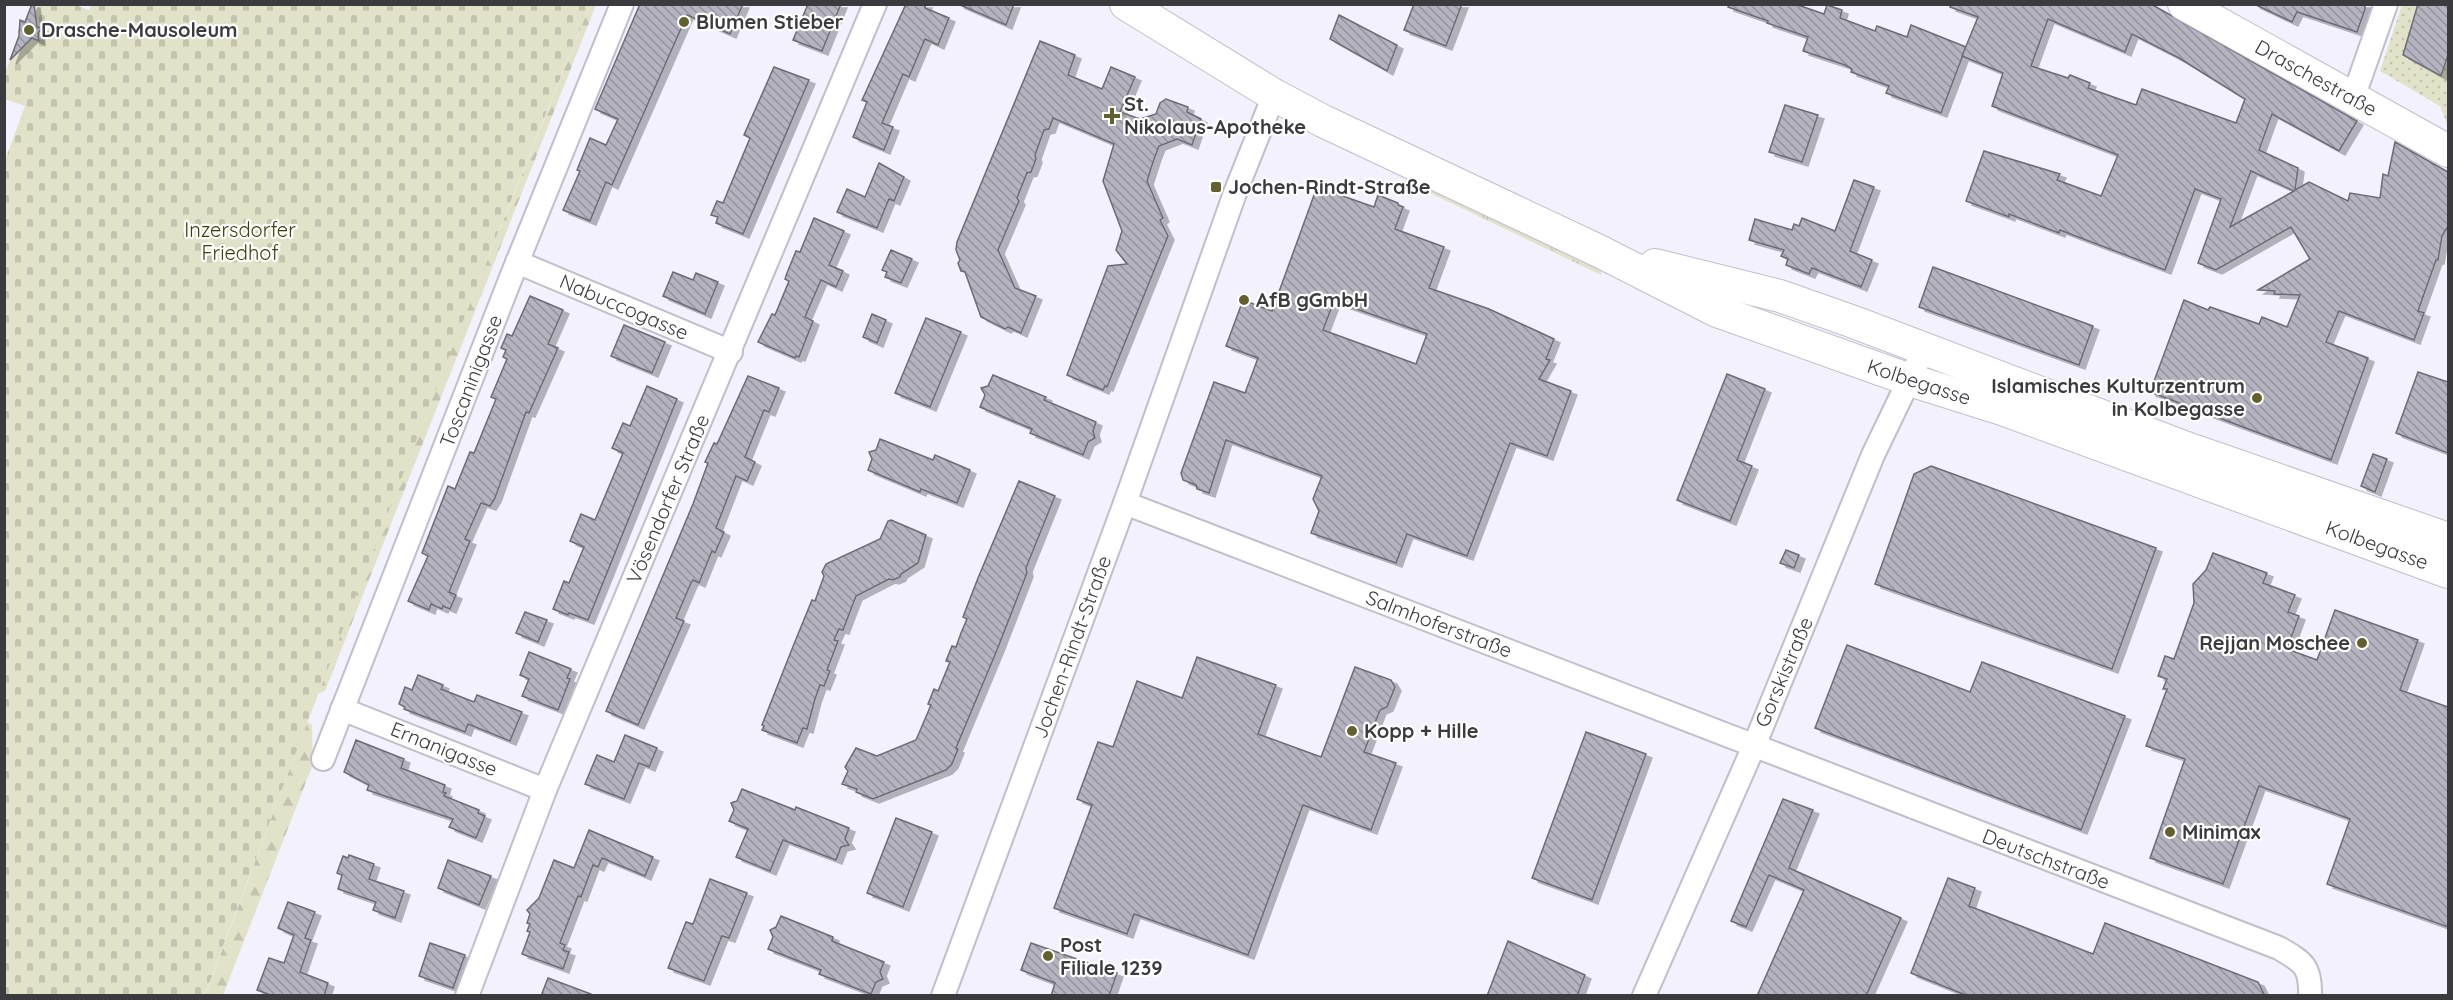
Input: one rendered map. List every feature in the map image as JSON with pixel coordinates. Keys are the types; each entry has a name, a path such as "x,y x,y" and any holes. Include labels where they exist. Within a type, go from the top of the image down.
{"main road":[{"name":"Kolbegasse","path":"1126,4 1274,95 1359,138 1599,251 1717,311 1910,380 2013,413 2448,572"},
{"name":"Draschestraße","path":"2184,4 2448,151"},
{"name":"Kolbegasse","path":"1599,251 1780,296 2198,452 2448,539"}],"street":[{"name":"Toscaninigasse","path":"323,759 517,262 622,4"},
{"name":"Vösendorfer Straße","path":"467,996 545,790 731,352 875,4"},
{"path":"2353,98 2386,4"},
{"name":"Jochen-Rindt-Straße","path":"943,996 1125,503 1235,193 1274,95"},
{"name":"Nabuccogasse","path":"517,262 731,352"},
{"name":"Gorskistraße","path":"1644,996 1754,746 1874,455 1924,349"},
{"name":"Salmhoferstraße","path":"1125,503 1754,746"},
{"name":"Ernanigasse","path":"342,709 545,790"},
{"name":"Deutschstraße","path":"1754,746 2279,948 2303,962 2310,979 2310,996"}],"green space":[{"name":"Inzersdorfer Friedhof","path":"92,4 590,5 393,499 205,995 5,995 4,163 25,106 5,99 5,73 19,36 17,32 22,21 25,22 32,5 75,5 89,10"},
{"path":"590,5 596,5 325,691 317,694 429,405"},
{"path":"2402,5 2448,5 2448,126 2440,106 2380,71"},
{"path":"1408,175 1601,263 1601,275 1405,181"},
{"path":"307,722 312,725 313,764 223,995 205,996"}],"building":[{"path":"34,4 37,27 42,28 38,33 39,41 32,38 10,60 19,36 20,20 25,22"},
{"path":"640,4 743,4 730,34 687,15 612,185 606,182 590,221 563,210 580,171 577,170 590,138 606,145 618,119 595,109"},
{"path":"808,4 841,4 822,51 793,40"},
{"path":"906,4 926,4 925,8 949,18 938,45 925,39 909,77 903,74 882,123 893,127 884,150 853,137 867,102 862,100"},
{"path":"958,4 1014,4 1006,25"},
{"path":"1414,4 1462,4 1446,46 1404,30"},
{"path":"1729,4 1795,4 1824,14 1827,5 1842,10 1840,18 1875,31 1877,26 1907,37 1911,25 1966,47 1941,113 1886,93 1889,86 1851,72 1852,69 1845,65 1803,51 1808,37 1728,7"},
{"path":"1951,4 2151,4 2357,121 2339,151 2272,114 2259,150 2298,168 2295,190 2309,182 2348,201 2350,193 2380,198 2383,174 2388,176 2395,142 2448,172 2448,226 2442,236 2438,260 2436,260 2418,311 2424,313 2414,340 2339,311 2326,342 2368,358 2331,460 2150,392 2184,300 2208,310 2210,307 2259,324 2262,317 2287,327 2300,295 2274,294 2275,291 2258,290 2310,259 2291,227 2216,270 2198,263 2221,199 2195,189 2165,270 2060,230 2059,233 1966,201 1984,151 2060,174 2057,180 2101,196 2118,155 1992,106 2003,73 1962,56 1978,17 1950,7","holes":["2048,19 2125,52 2132,34 2179,58 2245,99 2236,123 2142,89 2136,105 2088,88 2090,83 2070,75 2068,78 2031,66","2251,171 2294,191 2230,227"]},
{"path":"2254,4 2365,4 2365,9 2357,32 2297,12 2292,22"},
{"path":"2418,4 2448,4 2448,55 2441,76 2403,55"},
{"path":"1339,15 1397,45 1387,71 1330,39"},
{"path":"1040,41 1075,55 1068,75 1102,89 1111,67 1135,77 1120,112 1140,119 1156,114 1160,103 1166,99 1188,107 1187,112 1201,119 1192,145 1177,139 1159,146 1154,159 1147,181 1168,236 1107,387 1105,386 1103,390 1067,375 1108,266 1127,264 1116,250 1122,231 1103,181 1114,144 1053,118 1049,129 1044,130 1035,155 1036,159 1031,172 1027,173 1017,198 1019,201 998,250 1015,288 1036,296 1021,333 1008,327 1005,329 981,317 965,272 961,271 958,263 960,260 956,250 957,242"},
{"path":"774,67 809,80 743,234 716,223 718,217 711,215 717,201 723,203 750,138 744,135"},
{"path":"1785,105 1818,115 1802,162 1769,152"},
{"path":"879,163 904,177 894,201 889,199 877,228 837,212 847,189 865,197"},
{"path":"1854,180 1874,187 1850,251 1872,260 1861,287 1812,268 1809,274 1786,265 1788,259 1781,256 1784,250 1749,240 1755,219 1792,230 1794,224 1799,226 1802,218 1835,231"},
{"path":"1317,187 1374,207 1378,195 1398,203 1403,207 1395,229 1444,247 1429,288 1489,309 1554,339 1546,359 1550,360 1539,379 1571,391 1547,456 1510,443 1467,556 1407,534 1396,563 1311,533 1319,511 1313,499 1322,476 1226,440 1209,493 1183,480 1181,473 1214,382 1245,393 1258,358 1226,346 1243,300 1272,311","holes":["1334,301 1427,334 1416,364 1323,330"]},
{"path":"814,218 844,231 829,265 843,271 836,287 821,280 805,317 813,321 799,357 795,358 758,342 772,314 775,315 789,281 785,279 787,273 796,251 800,252"},
{"path":"891,250 912,259 901,283 885,277 887,272 882,270"},
{"path":"1933,267 2093,326 2079,365 1919,307"},
{"path":"673,272 693,280 696,273 718,282 705,314 663,296"},
{"path":"530,296 563,310 548,344 558,348 529,413 526,412 495,498 490,506 481,503 465,539 470,541 449,592 456,595 450,609 443,606 442,609 431,604 429,610 408,601 428,556 422,553 448,486 455,489 470,452 474,453 496,399 491,397 507,359 503,357 506,350 501,348 507,334 512,336"},
{"path":"872,314 886,320 877,343 863,337"},
{"path":"926,318 961,332 930,407 895,393"},
{"path":"624,325 665,342 652,373 611,356"},
{"path":"2418,372 2448,382 2448,453 2396,433"},
{"path":"1727,374 1765,389 1737,460 1752,466 1730,521 1677,500"},
{"path":"993,375 1046,397 1044,400 1096,422 1093,431 1095,438 1088,442 1083,455 1030,433 1032,429 980,407 985,395 981,388 988,386"},
{"path":"748,376 779,388 769,412 764,410 745,457 755,462 747,481 736,476 716,528 724,532 715,553 712,551 699,583 693,580 691,583 676,618 684,621 638,725 606,711 693,504 708,463 705,462 714,443 717,444"},
{"path":"647,386 677,399 588,620 569,613 568,615 553,609 564,581 569,583 584,547 570,541 581,514 595,520 623,453 612,448 623,423 630,426"},
{"path":"880,439 933,460 935,455 970,470 957,503 921,489 920,492 868,470 872,459 869,452 876,450"},
{"path":"2373,454 2387,459 2375,492 2361,486"},
{"path":"1931,466 2156,548 2112,669 1875,584 1914,474"},
{"path":"1019,481 1055,496 997,650 956,748 958,749 952,764 946,770 873,799 856,792 857,789 842,784 848,771 845,767 856,748 877,756 916,740 931,705 928,704 934,689 938,691 950,662 946,661 952,646 956,647 967,619 963,617"},
{"path":"891,520 926,535 918,563 900,577 889,579 856,596 843,630 839,629 834,640 838,641 827,670 830,671 824,686 820,685 807,729 803,728 797,743 762,730 812,600 815,601 826,564 880,539 888,521"},
{"path":"1786,550 1799,555 1794,568 1780,563"},
{"path":"2213,553 2267,573 2263,583 2295,595 2288,612 2299,616 2287,649 2317,660 2335,610 2418,640 2400,690 2448,707 2448,927 2327,884 2350,819 2259,786 2223,884 2150,858 2185,759 2146,746 2167,689 2163,689 2167,679 2158,676 2165,656 2174,659 2194,603 2193,584 2206,570"},
{"path":"525,612 547,620 538,642 516,633"},
{"path":"1847,645 1970,692 1982,662 2125,716 2081,830 1815,728"},
{"path":"529,652 571,669 567,678 570,679 558,710 522,696 529,679 520,675"},
{"path":"1197,657 1276,685 1258,734 1321,757 1355,667 1391,680 1395,687 1387,707 1380,710 1364,752 1396,763 1371,830 1303,805 1248,955 1134,914 1127,934 1054,908 1092,805 1077,799 1098,742 1113,747 1137,681 1182,698"},
{"path":"418,675 443,685 441,689 474,702 477,695 522,712 510,741 468,724 465,732 404,709 405,707 399,704 405,687 412,690"},
{"path":"1586,732 1646,754 1592,900 1532,878"},
{"path":"625,735 657,748 649,767 639,763 624,799 585,784 597,755 614,762"},
{"path":"356,740 404,759 401,768 445,785 444,796 479,810 478,813 485,816 476,838 449,827 453,819 367,790 369,785 344,772"},
{"path":"742,789 849,828 845,839 849,845 841,847 836,860 783,840 770,871 736,857 748,829 729,821 734,810 731,803 737,801"},
{"path":"1783,799 1813,810 1789,868 1901,918 1866,996 1757,996 1804,890 1769,875 1746,927 1731,921"},
{"path":"896,818 932,832 903,907 867,893"},
{"path":"589,830 653,857 645,876 602,858 598,867 593,865 560,943 565,945 563,950 569,952 563,969 522,954 530,932 527,931 530,914 527,910 539,898 554,860 574,868"},
{"path":"349,855 374,864 369,879 404,891 395,918 373,910 376,902 338,889 342,875 337,873 343,856 348,858"},
{"path":"448,860 491,876 479,905 438,888"},
{"path":"1948,878 1975,888 1969,906 2093,954 2105,923 2258,982 2265,996 1968,996 1911,973"},
{"path":"710,879 747,893 729,938 722,936 704,981 668,968 686,922 693,924"},
{"path":"288,902 315,912 305,938 311,940 300,972 328,983 324,996 273,996 257,990 269,958 284,963 294,935 278,928"},
{"path":"781,916 833,937 832,941 884,962 880,972 883,979 876,982 871,994 819,974 821,970 768,949 773,937 770,930 776,927"},
{"path":"1508,941 1585,975 1577,996 1487,996"},
{"path":"430,943 465,955 453,988 419,976"},
{"name":"Post Filiale 1239","path":"1031,943 1117,973 1109,996 1051,996 1055,983 1021,970"},
{"path":"548,978 591,994 591,996 541,996"}],"place":[{"name":"Blumen Stieber","path":"684,22"},
{"name":"Drasche-Mausoleum","path":"29,30"},
{"name":"St. Nikolaus-Apotheke","path":"1112,116"},
{"name":"Jochen-Rindt-Straße","path":"1216,187"},
{"name":"AfB gGmbH","path":"1244,300"},
{"name":"Islamisches Kulturzentrum in Kolbegasse","path":"2257,398"},
{"name":"Rejjan Moschee","path":"2362,643"},
{"name":"Kopp + Hille","path":"1352,731"},
{"name":"Minimax","path":"2170,832"},
{"name":"Post Filiale 1239","path":"1048,956"}]}
